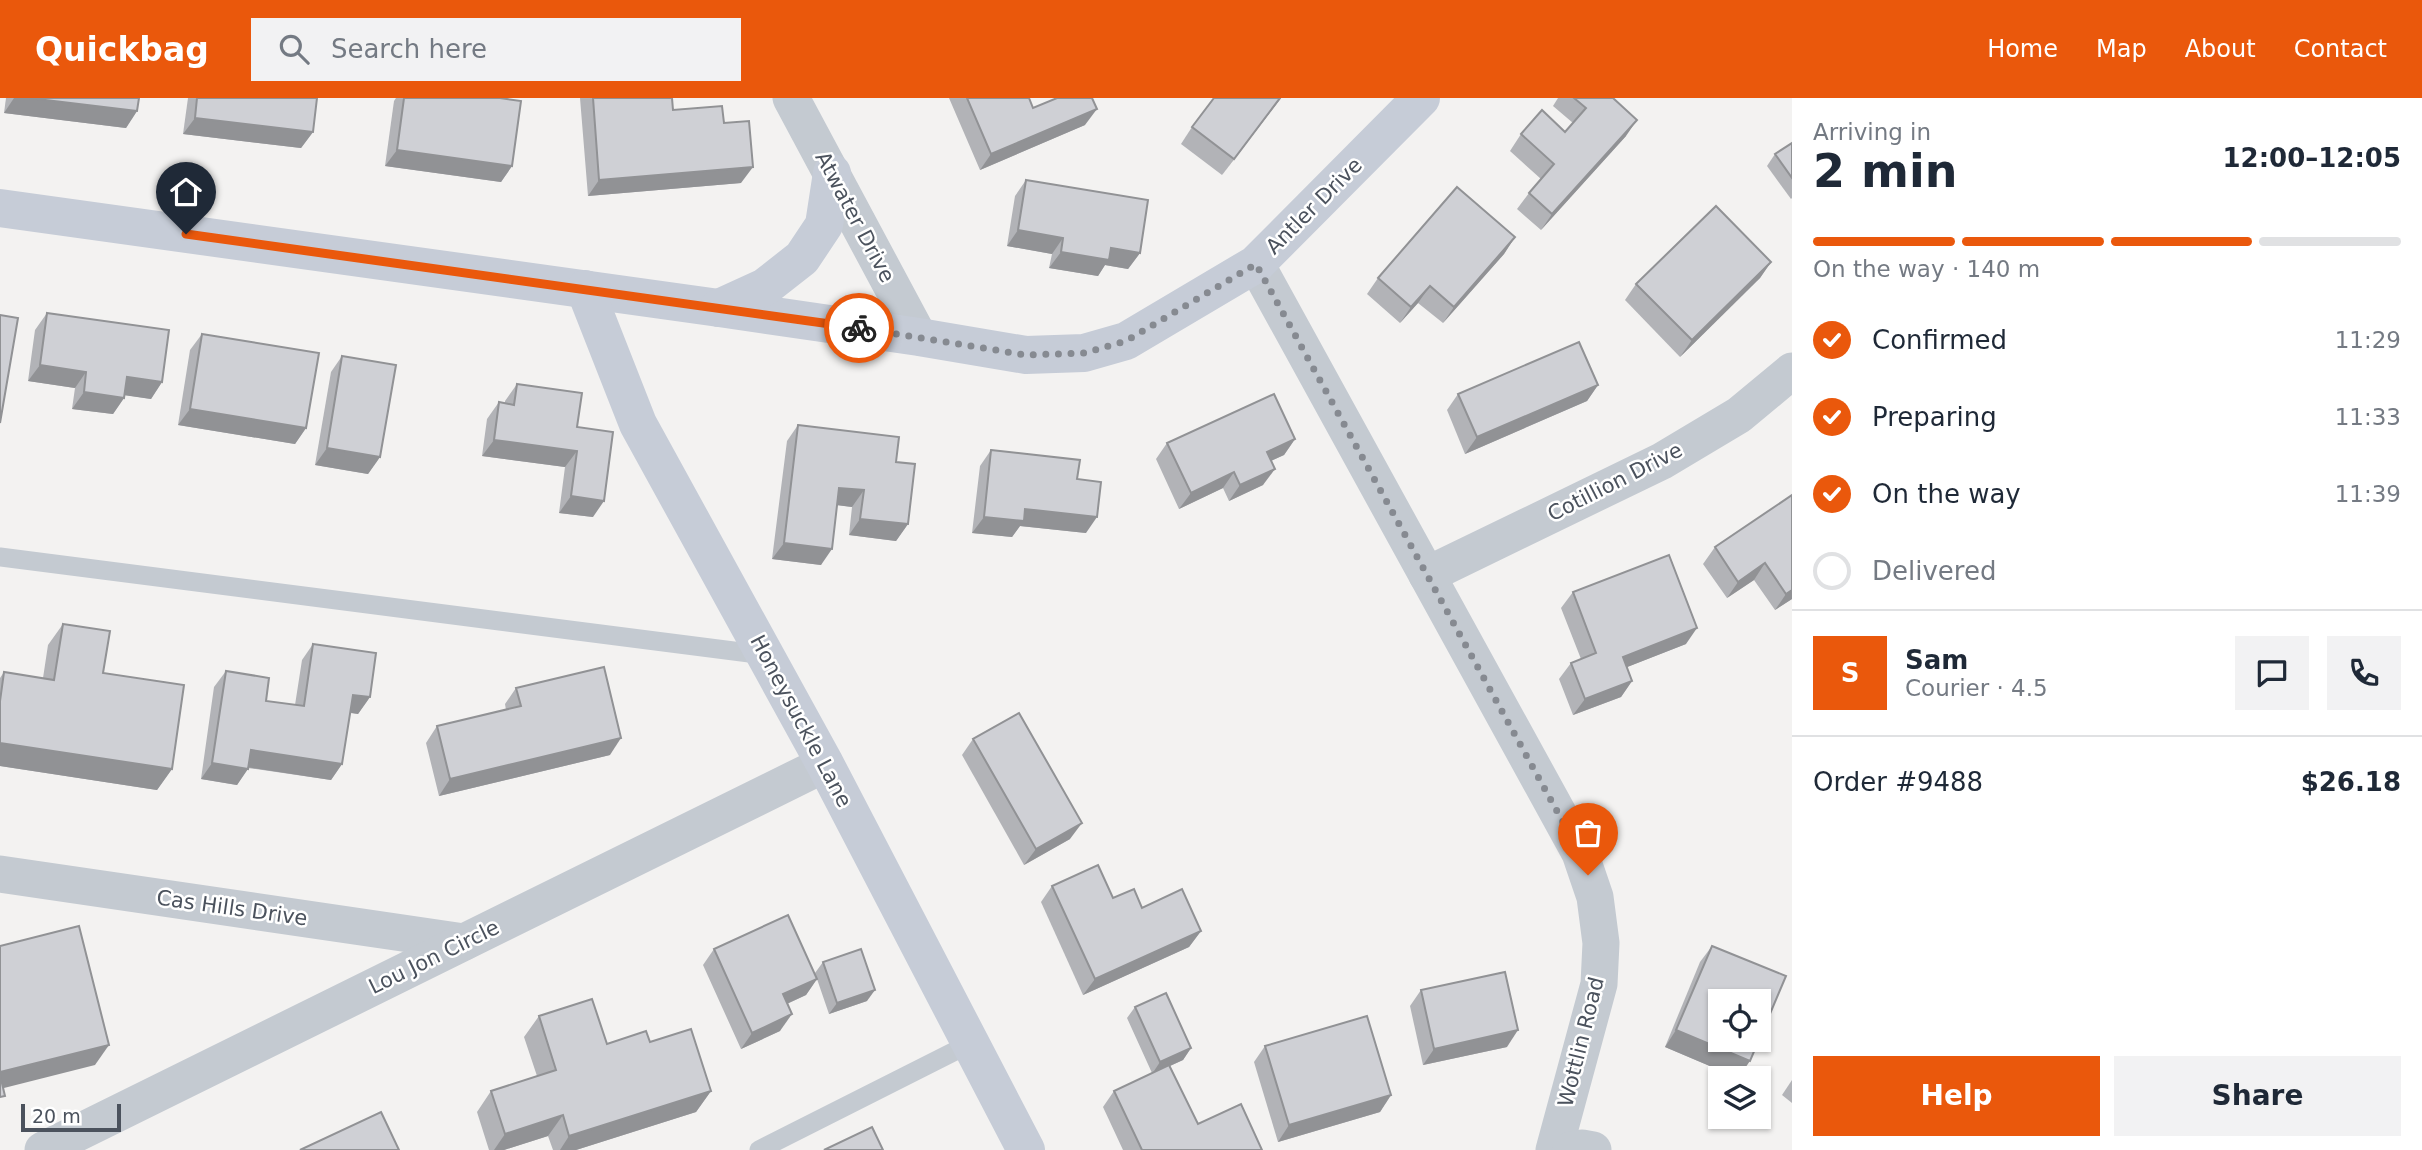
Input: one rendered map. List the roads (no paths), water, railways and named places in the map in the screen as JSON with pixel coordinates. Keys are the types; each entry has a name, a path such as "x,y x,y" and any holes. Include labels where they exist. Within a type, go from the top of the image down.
{"street":[{"name":"Atwater Drive","path":"791,98 919,337"},
{"name":"Antler Drive","path":"0,208 719,308 1026,355 1084,353 1126,341 1256,264 1421,98"},
{"path":"719,308 765,287 802,258 824,225 832,173"},
{"name":"Wottlin Road","path":"1256,264 1580,853 1595,897 1601,943 1599,984 1554,1150"},
{"name":"Honeysuckle Lane","path":"584,289 638,425 825,764 1026,1150"},
{"name":"Cotillion Drive","path":"1427,575 1662,461 1739,415 1792,371"},
{"name":"Lou Jon Circle","path":"43,1150 825,764"},
{"name":"Cas Hills Drive","path":"0,874 464,942"},
{"path":"1571,1150 1593,1150"}],"lane":[{"path":"0,557 766,655"},
{"path":"759,1150 971,1043"}]}
